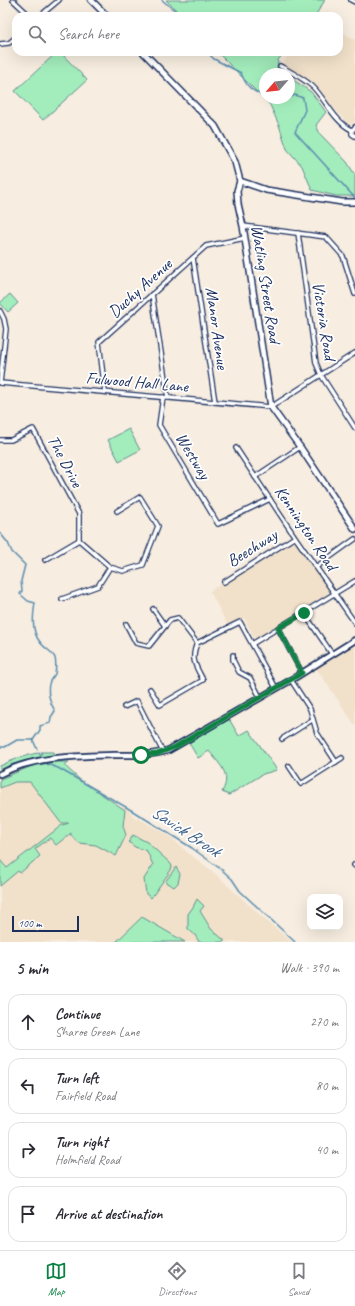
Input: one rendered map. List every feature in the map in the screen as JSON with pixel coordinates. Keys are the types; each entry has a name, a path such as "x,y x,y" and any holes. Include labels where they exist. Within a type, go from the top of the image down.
{"main road":[{"path":"91,0 103,12"},
{"name":"Watling Street Road","path":"147,56 215,126 235,162 240,181 237,191 238,204 243,226 271,406 355,529"},
{"path":"240,181 266,190 342,202 355,202"}],"street":[{"path":"13,0 26,12"},
{"path":"45,12 59,0"},
{"path":"351,0 355,2"},
{"path":"0,44 9,43 12,40"},
{"path":"280,66 297,75 314,88 338,120 346,127 353,129 352,134 355,136"},
{"path":"243,226 326,236 342,256 355,294"},
{"name":"Victoria Road","path":"298,233 316,363 321,375 355,428"},
{"name":"Duchy Avenue","path":"105,392 99,342 206,246 244,238"},
{"name":"Manor Avenue","path":"193,258 215,402"},
{"name":"Westway","path":"152,294 165,397 159,425 218,524 270,499"},
{"path":"0,311 4,319 6,329 0,382"},
{"path":"271,406 355,353"},
{"name":"Fulwood Hall Lane","path":"0,382 271,406"},
{"name":"The Drive","path":"0,440 11,440 33,429 79,514 79,540"},
{"path":"255,477 300,447"},
{"name":"Kennington Road","path":"236,448 301,546 355,622"},
{"path":"45,560 79,540 110,567 123,571 143,565 158,526 140,497 117,511"},
{"name":"Beechway","path":"224,582 295,537"},
{"path":"316,567 355,539"},
{"path":"62,599 98,586 110,567"},
{"path":"252,644 355,582"},
{"path":"153,609 165,626"},
{"path":"304,613 332,654"},
{"path":"126,624 136,643 149,646 170,620 178,618 197,643"},
{"path":"150,689 160,705 203,680 194,662 194,652 197,643 240,622 276,688"},
{"path":"278,628 302,673"},
{"path":"0,774 30,762 50,759 79,756 150,755 163,752 175,747 291,680 355,640"},
{"path":"233,655 233,660 239,672 250,678 260,698"},
{"path":"291,680 310,709 317,733 336,762"},
{"path":"124,707 138,701 163,752"},
{"path":"282,739 312,720"},
{"path":"289,766 301,784 342,758"}],"shaded area":[{"path":"343,32 355,40 355,121 353,124 347,123 311,82 295,75 295,68 280,68 288,56 343,56"},
{"path":"294,539 331,592 255,639 244,618 228,626 210,591"},
{"path":"355,644 355,725 316,668"},
{"path":"44,763 119,806 128,809 136,820 138,818 172,838 188,853 212,871 262,917 292,942 0,942 0,778 17,770"}],"green space":[{"path":"166,0 325,0 318,12 178,12"},
{"path":"53,56 64,56 87,80 43,120 15,91"},
{"path":"221,56 282,56 278,60 277,68 259,68 259,94"},
{"path":"295,81 311,92 326,112 316,125 320,134 347,162 355,175 355,196 336,196 312,190 302,166 287,149 279,125 269,104 295,104"},
{"path":"10,294 18,303 8,312 0,303"},
{"path":"129,429 140,450 119,461 108,440"},
{"path":"229,719 239,736 249,730 277,770 263,774 229,795 222,792 226,780 221,765 209,751 198,758 189,743"},
{"path":"41,752 53,752 54,755 19,762 0,770 0,766 9,762 37,753 39,755 42,754"},
{"path":"55,762 69,762 64,765 79,779 125,810 123,826 126,835 116,856 96,845 79,843 71,836 71,833 56,845 50,838 35,849 40,856 20,873 18,871 0,886 0,860 7,868 62,825 69,823 61,823 30,782 15,782 0,788 0,779 32,766"},
{"path":"133,835 147,842 172,866 171,870 151,898 146,894 144,879 153,865 147,851 135,847 129,842"},
{"path":"176,867 180,874 178,883 174,887 165,882"},
{"path":"197,899 204,906 200,911 211,929 224,940 224,942 199,942 195,935 188,929 188,914"},
{"path":"142,917 185,942 116,942"}],"waterway":[{"path":"162,0 177,12"},
{"path":"211,56 241,73 245,82 250,88 259,94"},
{"path":"295,95 303,98 305,110 295,132 355,198"},
{"path":"0,533 8,543 12,552 25,565 21,581 22,591 20,594 28,601 35,603 33,618 35,633 40,642 52,653 55,659 55,674 50,681 48,689 50,701 55,711 51,717 50,723 40,726 40,730 33,740"},
{"name":"Savick Brook","path":"0,747 5,747 17,740 33,740 37,749"},
{"name":"Savick Brook","path":"47,764 58,768 131,810 192,848 232,879 240,891 295,942"}],"route":[{"path":"141,755 157,754 175,747 302,673 278,628 304,613"}]}
